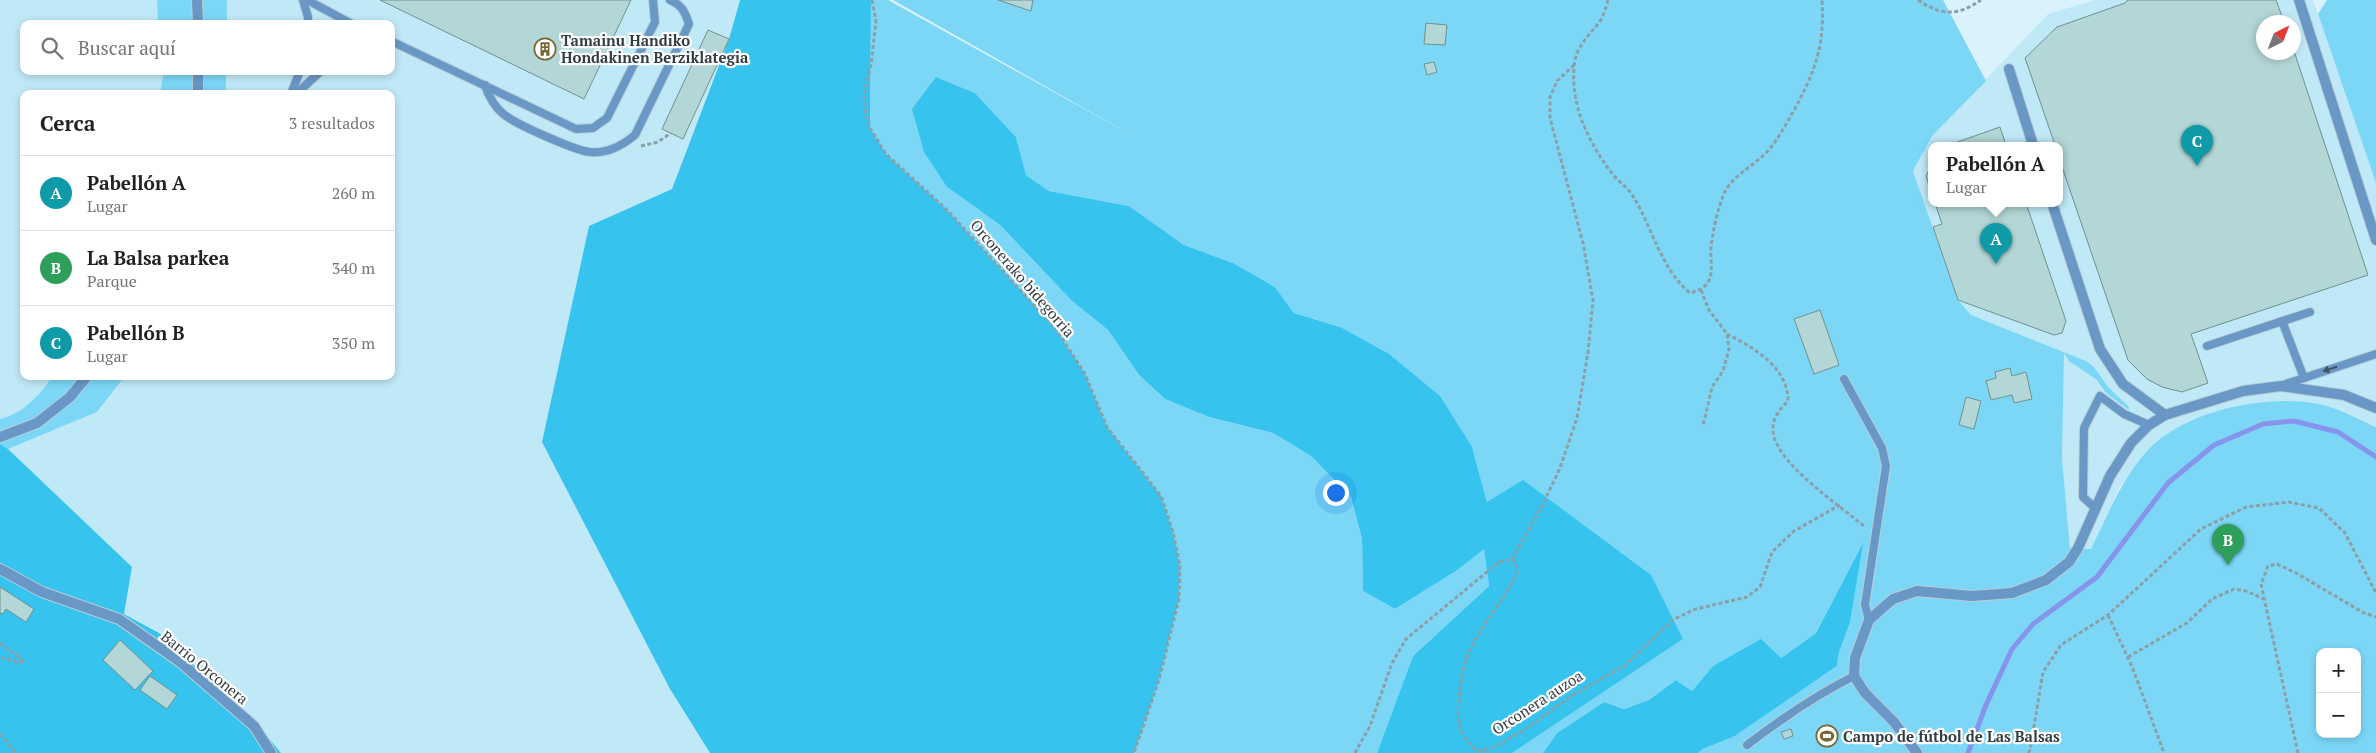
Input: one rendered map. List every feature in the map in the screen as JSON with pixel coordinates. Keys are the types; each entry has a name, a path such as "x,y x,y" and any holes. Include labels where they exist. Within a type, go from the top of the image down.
{"street":[{"path":"197,0 198,20"},
{"path":"2299,0 2376,240"},
{"path":"2008,69 2032,142"},
{"path":"198,75 198,90"},
{"path":"2053,207 2100,349 2123,384 2166,415"},
{"path":"0,437 37,423 70,397 84,380"},
{"path":"1917,753 1894,722 1866,693 1854,676 1855,658 1869,620 1893,599 1917,591 1972,596 2012,593 2046,580 2069,562 2078,548 2110,476 2131,443 2149,425 2166,415 2243,391 2281,386 2344,395 2376,408"},
{"name":"Barrio Orconera","path":"0,569 42,592 119,619 180,662 254,726 271,753"}],"lane":[{"path":"303,0 308,20"},
{"path":"308,0 345,20"},
{"path":"395,43 576,129 593,128 607,118 655,22 653,0"},
{"path":"485,85 487,94 506,116 576,149 592,152 623,145 635,135 689,24 686,12 679,4 670,0"},
{"path":"293,90 298,75"},
{"path":"301,90 317,75"},
{"path":"2208,346 2310,312"},
{"path":"2282,321 2304,378"},
{"path":"2281,386 2376,354"},
{"path":"1844,379 1882,448 1886,466 1865,605 1869,620"},
{"path":"2095,508 2083,497 2084,428 2100,396 2124,414 2149,425"},
{"path":"1747,745 1779,720 1824,691 1854,676"}],"path":[{"name":"Orconerako bidegorria","path":"872,0 876,22 871,65 864,94 865,110 870,128 886,154 946,209 1056,330 1085,374 1107,426 1156,489 1174,532 1180,566 1179,599 1160,680 1134,753"},
{"path":"1608,0 1601,20 1582,42 1574,65 1574,95 1587,136 1612,174 1633,196 1664,261 1681,285 1690,293 1701,290 1707,284 1713,269 1711,242 1723,194 1736,179 1767,152 1784,129 1812,77 1820,49 1823,15 1822,0"},
{"path":"1918,0 1925,5 1948,13 1966,10 1981,0"},
{"path":"1355,753 1370,726 1392,662 1406,640 1499,562 1512,559 1541,508 1560,468 1577,418 1588,352 1593,300 1583,243 1550,118 1550,97 1557,81 1574,65"},
{"path":"623,145 648,146 666,138 671,133"},
{"path":"1701,290 1709,310 1728,334 1751,347 1769,361 1783,377 1788,388 1788,401 1778,411 1773,426 1774,439 1792,465 1807,481 1840,505 1876,538"},
{"path":"1703,426 1712,387 1723,371 1729,349 1728,334"},
{"path":"2028,753 2043,672 2062,646 2108,614 2201,530 2246,507 2289,502 2319,508 2345,533 2376,593"},
{"name":"Orconera auzoa","path":"1512,559 1516,563 1517,574 1474,640 1465,658 1460,678 1458,722 1462,733 1475,749 1484,751 1530,726 1571,696 1624,666 1674,619 1696,609 1747,597 1760,587 1772,552 1788,536 1840,505"},
{"path":"2298,753 2261,584 2268,566 2278,564 2364,613 2376,617"},
{"path":"2128,657 2187,623 2212,599 2234,589 2246,591 2264,599"},
{"path":"2108,614 2128,657 2164,753"},
{"path":"0,644 25,662 0,658"},
{"path":"0,734 16,753"}],"shaded area":[{"path":"0,0 157,0 158,20 20,20 20,75 163,75 161,90 20,90 20,380 50,380 32,403 14,416 0,419"},
{"path":"157,0 227,0 227,20 158,20"},
{"path":"227,0 740,0 729,39 672,189 589,226 542,442 670,689 710,753 281,753 253,719 159,633 124,614 132,567 8,449 97,412 122,380 395,380 395,90 226,90 226,75 395,75 395,20 227,20"},
{"path":"740,0 871,0 870,128 886,154 946,209 1056,329 1085,374 1107,427 1161,496 1173,532 1180,566 1179,599 1159,680 1134,753 710,753 670,689 542,442 589,226 672,189 729,39"},
{"path":"871,0 888,0 1142,141 893,0 1943,0 1986,81 1932,136 1913,171 1958,300 1971,315 2086,361 2094,367 2108,387 2129,407 2129,410 2106,393 2097,380 2069,361 2064,353 2062,458 2070,548 2091,549 2123,484 2148,450 2164,436 2205,415 2228,408 2252,404 2298,401 2333,408 2376,427 2376,753 1698,753 1703,749 1735,736 1837,666 1839,652 1850,623 1862,545 1816,633 1781,658 1713,666 1692,691 1676,680 1649,700 1624,709 1604,702 1557,733 1543,753 1512,753 1683,639 1487,502 1472,447 1340,327 1294,313 1275,287 1233,263 1184,245 1129,206 1049,191 1026,175 1016,137 975,93 936,77 947,187 1000,225 1072,301 1108,330 1139,375 1165,399 1209,417 1273,433 1311,456 1351,497 1362,539 1363,591 1395,609 1456,571 1484,548 1489,586 1413,656 1377,753 1134,753 1159,680 1179,599 1180,566 1173,532 1161,496 1107,427 1085,374 1056,329 946,209 886,154 870,128"},
{"path":"2095,0 2313,0 2376,183 2376,427 2370,424 2134,467 2120,487 2091,549 2070,548 2062,458 2064,353 1971,315 1958,300 1913,171 1928,143 1928,207 2063,207 2063,142 1929,142 1932,136 2048,14"},
{"path":"2327,0 2376,0 2376,183 2318,14"},
{"path":"163,75 226,75 226,90 161,90"},
{"path":"936,77 975,93 1016,137 1026,175 1049,191 1129,206 1184,245 1233,263 1275,287 1294,313 1340,327 1389,354 1440,396 1472,447 1487,502 1523,480 1651,575 1683,639 1512,753 1377,753 1413,656 1489,586 1484,549 1456,571 1395,609 1363,591 1362,539 1351,497 1311,456 1273,433 1209,417 1165,399 1139,375 1108,330 1072,301 1000,225 947,187 924,152 912,109"},
{"path":"50,380 122,380 97,412 8,449 0,444 0,419 17,413 36,397"},
{"path":"0,444 8,449 132,567 124,614 159,633 253,719 281,753 0,753"},
{"path":"1863,543 1850,623 1839,652 1837,666 1735,736 1703,749 1698,753 1543,753 1557,733 1604,702 1624,709 1649,700 1676,680 1692,691 1713,666 1761,639 1781,658 1816,633"}],"building":[{"name":"Tamainu Handiko Hondakinen Berziklategia","path":"380,0 631,0 584,99"},
{"path":"998,0 1033,0 1031,11"},
{"path":"2128,0 2276,0 2281,15 2256,15 2256,60 2297,60 2368,275 2191,334 2208,383 2182,392 2162,387 2147,379 2128,360 2063,170 2063,142 2054,142 2025,58 2057,27 2125,3"},
{"path":"1426,23 1447,25 1445,45 1424,44"},
{"path":"708,30 729,39 683,139 662,129"},
{"path":"1434,62 1437,72 1427,75 1424,64"},
{"path":"2000,127 2005,142 1958,142"},
{"path":"1936,207 2027,207 2066,321 2062,333 2054,335 1958,300 1933,227 1942,224"},
{"path":"1820,310 1839,365 1814,374 1794,319"},
{"path":"2010,368 2012,376 2026,372 2032,399 2014,403 2012,395 1991,400 1986,381 1996,378 1995,372"},
{"path":"1966,397 1981,401 1974,429 1959,425"},
{"path":"0,587 34,609 26,622 6,609 3,614 0,613"},
{"path":"120,640 153,671 135,690 103,660"},
{"path":"150,676 177,695 167,709 140,690"},
{"path":"1791,729 1793,736 1784,739 1781,732"}],"waterway":[{"path":"1968,753 1986,705 2012,649 2033,624 2097,577 2168,483 2214,445 2263,424 2294,421 2338,432 2376,457"}],"place":[{"name":"Tamainu Handiko Hondakinen Berziklategia","path":"545,49"},
{"name":"Pabellón B","path":"2197,166"},
{"name":"Pabellón A","path":"1996,264"},
{"name":"La Balsa parkea","path":"2228,565"},
{"name":"Campo de fútbol de Las Balsas","path":"1827,736"}]}
